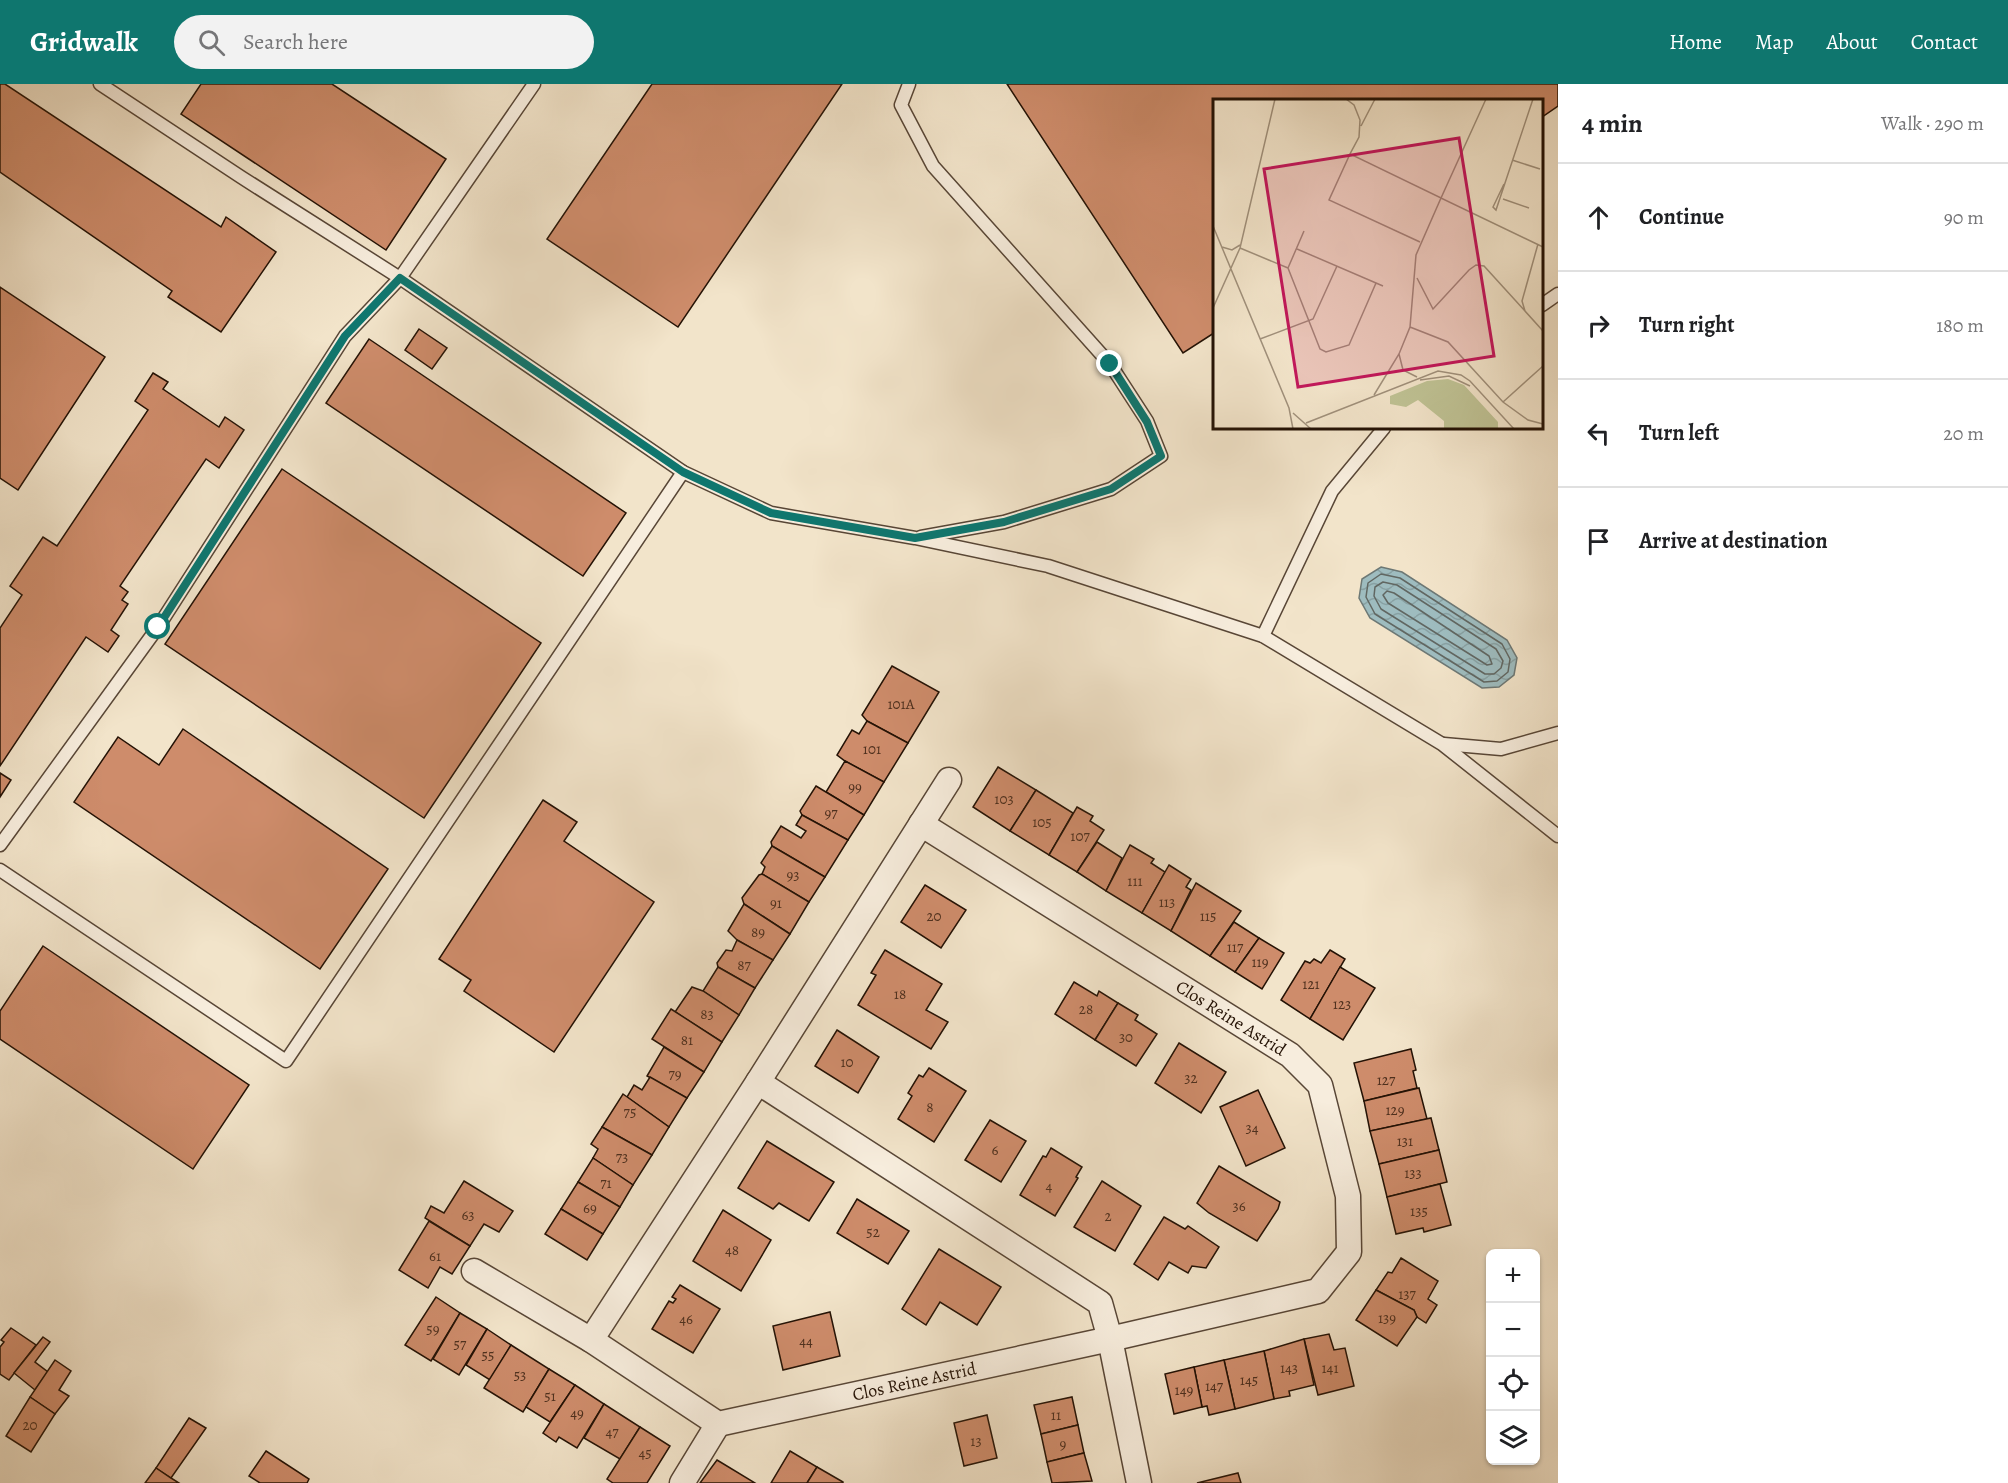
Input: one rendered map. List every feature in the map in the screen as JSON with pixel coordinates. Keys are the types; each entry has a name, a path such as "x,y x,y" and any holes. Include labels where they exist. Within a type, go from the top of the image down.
{"street":[{"path":"591,1340 949,780"},
{"name":"Clos Reine Astrid","path":"718,1424 1110,1339 1318,1291 1349,1252 1348,1196 1320,1085 1290,1055 921,824"},
{"path":"758,1082 1100,1303 1110,1339 1139,1483"},
{"path":"474,1271 591,1340 718,1424 682,1483"}],"lane":[{"path":"100,84 400,278 683,472 771,513 915,538 1048,566 1263,636 1442,744 1558,836"},
{"path":"0,845 158,627 345,336 400,278 534,84"},
{"path":"909,84 901,105 933,166 1110,364 1147,422 1161,456 1111,489 1004,522 915,538"},
{"path":"1543,304 1558,294"},
{"path":"1263,636 1332,491 1383,429"},
{"path":"0,870 286,1062 683,472"},
{"path":"1442,744 1502,749 1558,733"}],"water":[{"path":"1381,567 1402,572 1507,640 1517,658 1514,675 1499,687 1482,688 1370,618 1359,598 1362,579"}],"building":[{"path":"0,84 5,84 221,227 226,217 276,252 221,332 168,297 172,291 0,172"},
{"path":"201,84 332,84 446,159 386,250 181,114"},
{"path":"652,84 842,84 678,327 547,239"},
{"path":"1007,84 1558,84 1558,106 1543,116 1543,99 1213,99 1213,334 1183,353"},
{"path":"0,287 105,357 18,490 0,478"},
{"path":"419,329 447,348 432,369 405,350"},
{"path":"369,339 626,513 583,576 326,403"},
{"path":"153,373 168,382 163,389 219,427 225,417 244,430 219,468 206,459 120,586 128,592 122,600 128,604 111,630 119,636 108,652 86,637 0,766 0,628 22,595 10,586 43,537 57,546 148,410 135,401"},
{"path":"282,469 541,643 424,818 165,644"},
{"path":"892,666 939,692 908,743 867,721 862,715"},
{"path":"867,721 908,743 884,782 837,755 852,730 859,734"},
{"path":"183,729 388,869 320,969 74,802 118,737 159,765"},
{"path":"845,761 884,782 864,815 826,792"},
{"path":"998,767 1036,790 1010,831 973,807"},
{"path":"0,773 11,780 0,797"},
{"path":"816,786 864,815 848,840 802,815 800,811"},
{"path":"1036,790 1073,813 1049,855 1010,831"},
{"path":"543,800 577,822 564,841 654,902 554,1052 464,991 471,980 439,959"},
{"path":"1077,807 1093,816 1090,821 1104,830 1077,872 1049,855"},
{"path":"802,815 848,840 825,877 772,846 771,842 781,826 801,838 806,831 796,825"},
{"path":"1097,842 1122,858 1106,891 1077,872"},
{"path":"1130,845 1154,859 1151,863 1165,872 1142,913 1106,891"},
{"path":"772,846 825,877 809,902 762,874 765,867 761,863"},
{"path":"1169,865 1191,879 1186,887 1191,890 1171,931 1142,913"},
{"path":"762,874 809,902 790,934 744,904 742,898"},
{"path":"1196,883 1241,911 1210,956 1171,931"},
{"path":"925,885 966,910 941,948 901,922"},
{"path":"744,904 790,934 773,960 737,940 728,931"},
{"path":"1234,922 1259,938 1235,972 1210,956"},
{"path":"1259,938 1284,953 1262,989 1235,972"},
{"path":"737,940 773,960 755,988 718,967 717,963 726,950 732,951"},
{"path":"43,946 249,1085 193,1169 0,1039 0,1011"},
{"path":"885,950 942,984 926,1010 948,1022 931,1049 858,1005 876,975 871,973"},
{"path":"1330,950 1345,959 1310,1019 1281,1000 1305,961 1310,963 1314,959 1321,963"},
{"path":"718,967 755,988 739,1015 703,991"},
{"path":"1340,967 1375,988 1343,1040 1310,1019"},
{"path":"1074,982 1097,996 1099,991 1118,1003 1095,1040 1055,1014"},
{"path":"692,987 703,991 739,1015 722,1042 675,1012"},
{"path":"1118,1003 1138,1015 1135,1020 1157,1034 1136,1066 1095,1040"},
{"path":"671,1009 722,1042 704,1072 652,1039"},
{"path":"837,1030 879,1057 858,1093 815,1066"},
{"path":"1179,1043 1226,1072 1201,1113 1155,1083"},
{"path":"664,1047 704,1072 687,1098 647,1076"},
{"path":"1411,1049 1417,1088 1364,1101 1354,1063"},
{"path":"929,1068 966,1091 934,1142 898,1119 912,1096 908,1093 919,1075 923,1077"},
{"path":"650,1077 687,1098 669,1127 627,1097 634,1085 642,1090"},
{"path":"1419,1088 1427,1119 1370,1131 1364,1101"},
{"path":"1258,1090 1285,1148 1246,1166 1220,1107"},
{"path":"623,1094 669,1127 652,1155 602,1127"},
{"path":"1431,1118 1439,1150 1379,1164 1370,1131"},
{"path":"990,1120 1026,1141 1001,1182 965,1160"},
{"path":"602,1127 652,1155 633,1185 593,1158 598,1149 591,1144"},
{"path":"767,1141 834,1182 809,1221 779,1203 773,1209 738,1188"},
{"path":"1051,1148 1082,1167 1076,1177 1078,1178 1055,1216 1020,1195 1043,1156 1046,1157"},
{"path":"1439,1150 1447,1182 1387,1197 1379,1164"},
{"path":"593,1158 633,1185 620,1207 578,1182"},
{"path":"1219,1166 1280,1202 1278,1209 1257,1241 1209,1213 1197,1203"},
{"path":"464,1181 513,1211 499,1232 484,1224 470,1246 425,1218 431,1206 444,1213"},
{"path":"1102,1181 1141,1206 1115,1251 1074,1227"},
{"path":"578,1182 620,1207 603,1234 561,1209"},
{"path":"1440,1184 1451,1225 1424,1232 1423,1228 1396,1234 1387,1197"},
{"path":"857,1199 909,1231 888,1264 837,1233"},
{"path":"561,1209 603,1234 587,1260 545,1234"},
{"path":"723,1210 771,1240 741,1291 693,1261"},
{"path":"1164,1217 1185,1229 1188,1226 1219,1247 1206,1268 1192,1266 1188,1273 1169,1262 1158,1280 1134,1264"},
{"path":"429,1221 470,1246 452,1274 440,1267 428,1288 399,1270"},
{"path":"939,1249 1001,1287 977,1325 940,1302 926,1325 902,1309"},
{"path":"1401,1258 1438,1281 1428,1299 1437,1305 1426,1323 1417,1317 1414,1310 1376,1290 1388,1272 1392,1273"},
{"path":"680,1285 720,1309 693,1353 652,1329 669,1301 673,1303 676,1299 672,1297"},
{"path":"1376,1290 1414,1310 1417,1317 1397,1346 1356,1320"},
{"path":"436,1297 460,1313 431,1361 405,1345"},
{"path":"830,1312 840,1356 783,1370 773,1326"},
{"path":"460,1313 487,1329 459,1375 433,1359"},
{"path":"11,1328 36,1345 9,1380 0,1374 0,1347 4,1342 1,1340"},
{"path":"487,1329 511,1345 490,1380 466,1365"},
{"path":"1329,1334 1334,1350 1345,1348 1354,1386 1318,1395 1304,1339"},
{"path":"43,1337 50,1342 35,1362 48,1372 35,1390 14,1373"},
{"path":"1304,1339 1314,1385 1289,1391 1290,1396 1274,1399 1264,1351"},
{"path":"511,1345 549,1369 523,1412 484,1388"},
{"path":"1264,1351 1274,1399 1235,1409 1224,1360"},
{"path":"55,1360 71,1371 59,1390 69,1396 55,1414 30,1397"},
{"path":"1224,1360 1235,1409 1209,1415 1207,1406 1202,1407 1194,1367"},
{"path":"1194,1367 1202,1407 1174,1414 1165,1374"},
{"path":"549,1369 575,1385 550,1422 526,1407"},
{"path":"575,1385 604,1404 577,1448 559,1437 556,1442 543,1433"},
{"path":"30,1397 55,1414 31,1452 6,1436"},
{"path":"1072,1397 1078,1425 1041,1434 1034,1405"},
{"path":"604,1404 640,1427 620,1459 584,1438"},
{"path":"987,1415 997,1458 964,1466 954,1423"},
{"path":"189,1418 206,1428 171,1478 156,1468"},
{"path":"1078,1425 1084,1453 1047,1462 1041,1434"},
{"path":"640,1427 670,1446 647,1483 613,1483 607,1479"},
{"path":"266,1451 309,1479 307,1483 260,1483 249,1476"},
{"path":"790,1451 817,1467 807,1483 771,1483"},
{"path":"1084,1453 1092,1481 1052,1483 1047,1462"},
{"path":"717,1460 755,1483 700,1483"},
{"path":"817,1467 843,1482 843,1483 807,1483"},
{"path":"156,1468 171,1478 179,1483 145,1483"},
{"path":"1238,1473 1241,1483 1197,1483"}],"route":[{"path":"158,627 345,336 400,278 683,472 771,513 915,538 1004,522 1111,489 1161,456 1147,422 1110,364"}]}
